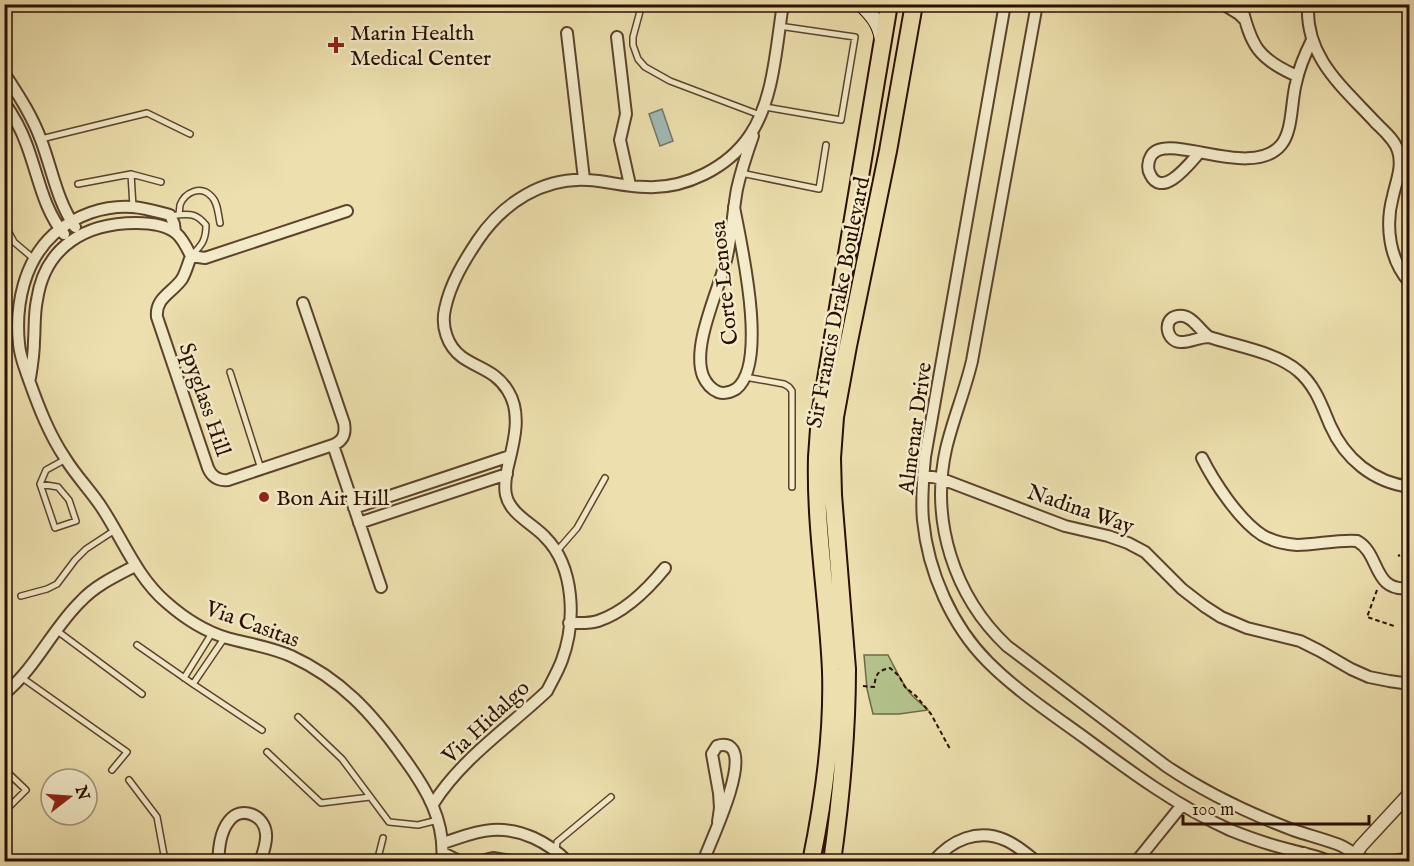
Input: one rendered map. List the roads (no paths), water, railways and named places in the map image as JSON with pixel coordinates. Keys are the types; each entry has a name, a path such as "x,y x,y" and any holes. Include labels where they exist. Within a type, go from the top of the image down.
{"main road":[{"path":"861,4 878,26 882,46"},
{"name":"Sir Francis Drake Boulevard","path":"811,861 825,784 831,704 829,635 818,496 817,457 820,416 889,4"},
{"name":"Sir Francis Drake Boulevard","path":"832,861 844,757 847,689 833,495 832,458 835,417 888,151 914,4"}],"street":[{"name":"Via Hidalgo","path":"433,804 460,769 547,691 563,658 569,623 569,583 565,567 557,551 511,506 506,496 505,486 516,419 514,404 500,380 461,356 450,345 444,329 444,312 448,296 468,255 484,231 501,213 533,190 550,183 584,180 643,188 664,187 686,182 704,174 736,151 749,136 770,85 783,4"},
{"name":"Almenar Drive","path":"1005,4 923,475 923,518 932,563 947,602 971,642 987,661 1018,688 1137,777 1182,805 1231,830 1307,858 1330,861"},
{"name":"Almenar Drive","path":"1037,4 972,361 946,449 941,504 943,526 955,570 978,614 997,637 1179,774 1251,813 1295,831 1338,844 1353,857 1370,861"},
{"path":"1223,4 1239,14 1245,21"},
{"path":"1241,4 1245,21 1256,46 1265,58 1297,76"},
{"path":"1308,4 1312,40 1320,58 1328,70 1389,137 1400,157 1400,167 1391,202 1390,233 1396,260 1410,283"},
{"path":"567,33 584,180"},
{"path":"617,37 626,114 620,140 630,185"},
{"path":"1199,153 1172,180 1160,183 1150,174 1148,168 1150,158 1160,149 1173,148 1240,159 1267,156 1276,150 1284,142 1289,131 1297,76 1312,40"},
{"path":"4,75 28,111 41,139 63,205 80,234 93,228 119,223 145,223 175,232"},
{"path":"4,102 19,125 27,144 48,208 70,241"},
{"name":"Corte Lenosa","path":"734,207 745,266 752,349 745,377 738,387 723,393 708,385 703,375 700,363 702,340 727,258 734,207 741,173 760,114"},
{"path":"71,221 104,209 133,207 175,215 175,232 191,256 205,258 347,211"},
{"name":"Via Casitas","path":"71,221 43,246 34,259 21,294 18,317 21,358 43,417 66,459 102,507 148,585 165,601 186,618 212,633 289,655 319,671 367,710 419,779 433,804 438,820 442,852"},
{"name":"Via Casitas","path":"30,382 34,318 42,280 56,255 80,234"},
{"name":"Spyglass Hill","path":"191,256 182,279 160,301 156,309 210,472 216,478 224,480 333,445"},
{"path":"303,303 344,423 344,437 333,445 381,586"},
{"path":"1209,337 1269,355 1295,368 1312,387 1336,438 1351,458 1374,476 1397,485 1410,487"},
{"path":"354,508 510,456"},
{"path":"1202,458 1219,488 1257,532 1273,540 1290,544 1357,542 1370,553 1382,579 1391,586 1410,588"},
{"path":"359,523 507,474"},
{"name":"Nadina Way","path":"923,475 942,478 1065,526 1128,543 1153,559 1182,589 1221,617 1247,628 1300,641 1370,677 1410,684"},
{"path":"4,694 21,677 79,602 94,589 135,566"},
{"path":"569,623 596,622 607,617 641,595 665,568"},
{"path":"703,861 727,803 736,763 732,750 728,745 723,744 717,746 712,754 719,793 718,822"},
{"path":"1353,857 1410,793"},
{"path":"1136,861 1182,805"},
{"path":"218,861 221,836 228,823 234,816 247,813 258,818 265,829 266,838 260,861"},
{"path":"442,852 485,831 508,830 531,837 556,851 568,861"},
{"path":"933,861 944,849 956,842 968,837 984,835 1011,843 1036,861"},
{"path":"442,852 461,861"},
{"path":"477,861 493,858 518,861"},
{"path":"1389,861 1410,858"}],"lane":[{"path":"642,4 633,36 633,45 645,68 670,81 760,114 841,120 855,37 780,26"},
{"path":"41,139 147,113 190,134"},
{"path":"741,173 819,189 826,146"},
{"path":"131,174 133,207"},
{"path":"78,184 131,174 161,182"},
{"path":"175,215 189,194 195,190 203,191 210,194 216,202 220,223"},
{"path":"175,215 190,214 200,218 206,225 206,236 202,245 191,256"},
{"path":"4,223 14,242 34,259"},
{"path":"230,372 261,469"},
{"path":"745,377 787,386 792,391 792,487"},
{"path":"40,484 58,487 69,500 76,521 55,528 40,484 46,470 66,459"},
{"path":"557,551 577,528 605,478"},
{"path":"21,596 57,584 86,549 115,530"},
{"path":"56,630 142,694"},
{"path":"183,678 212,633"},
{"path":"193,684 225,637"},
{"path":"137,645 262,730"},
{"path":"21,677 127,752 112,770"},
{"path":"298,717 342,759 389,822 418,825 438,820"},
{"path":"267,752 321,803 370,797"},
{"path":"4,769 26,790 4,812"},
{"path":"129,780 157,817 164,861"},
{"path":"548,861 556,851 557,842 611,797"},
{"path":"377,861 383,838"}],"water":[{"path":"662,109 673,141 660,146 649,114"}],"place":[{"name":"Marin Health Medical Center","path":"336,45"},
{"name":"Bon Air Hill","path":"264,497"}]}
